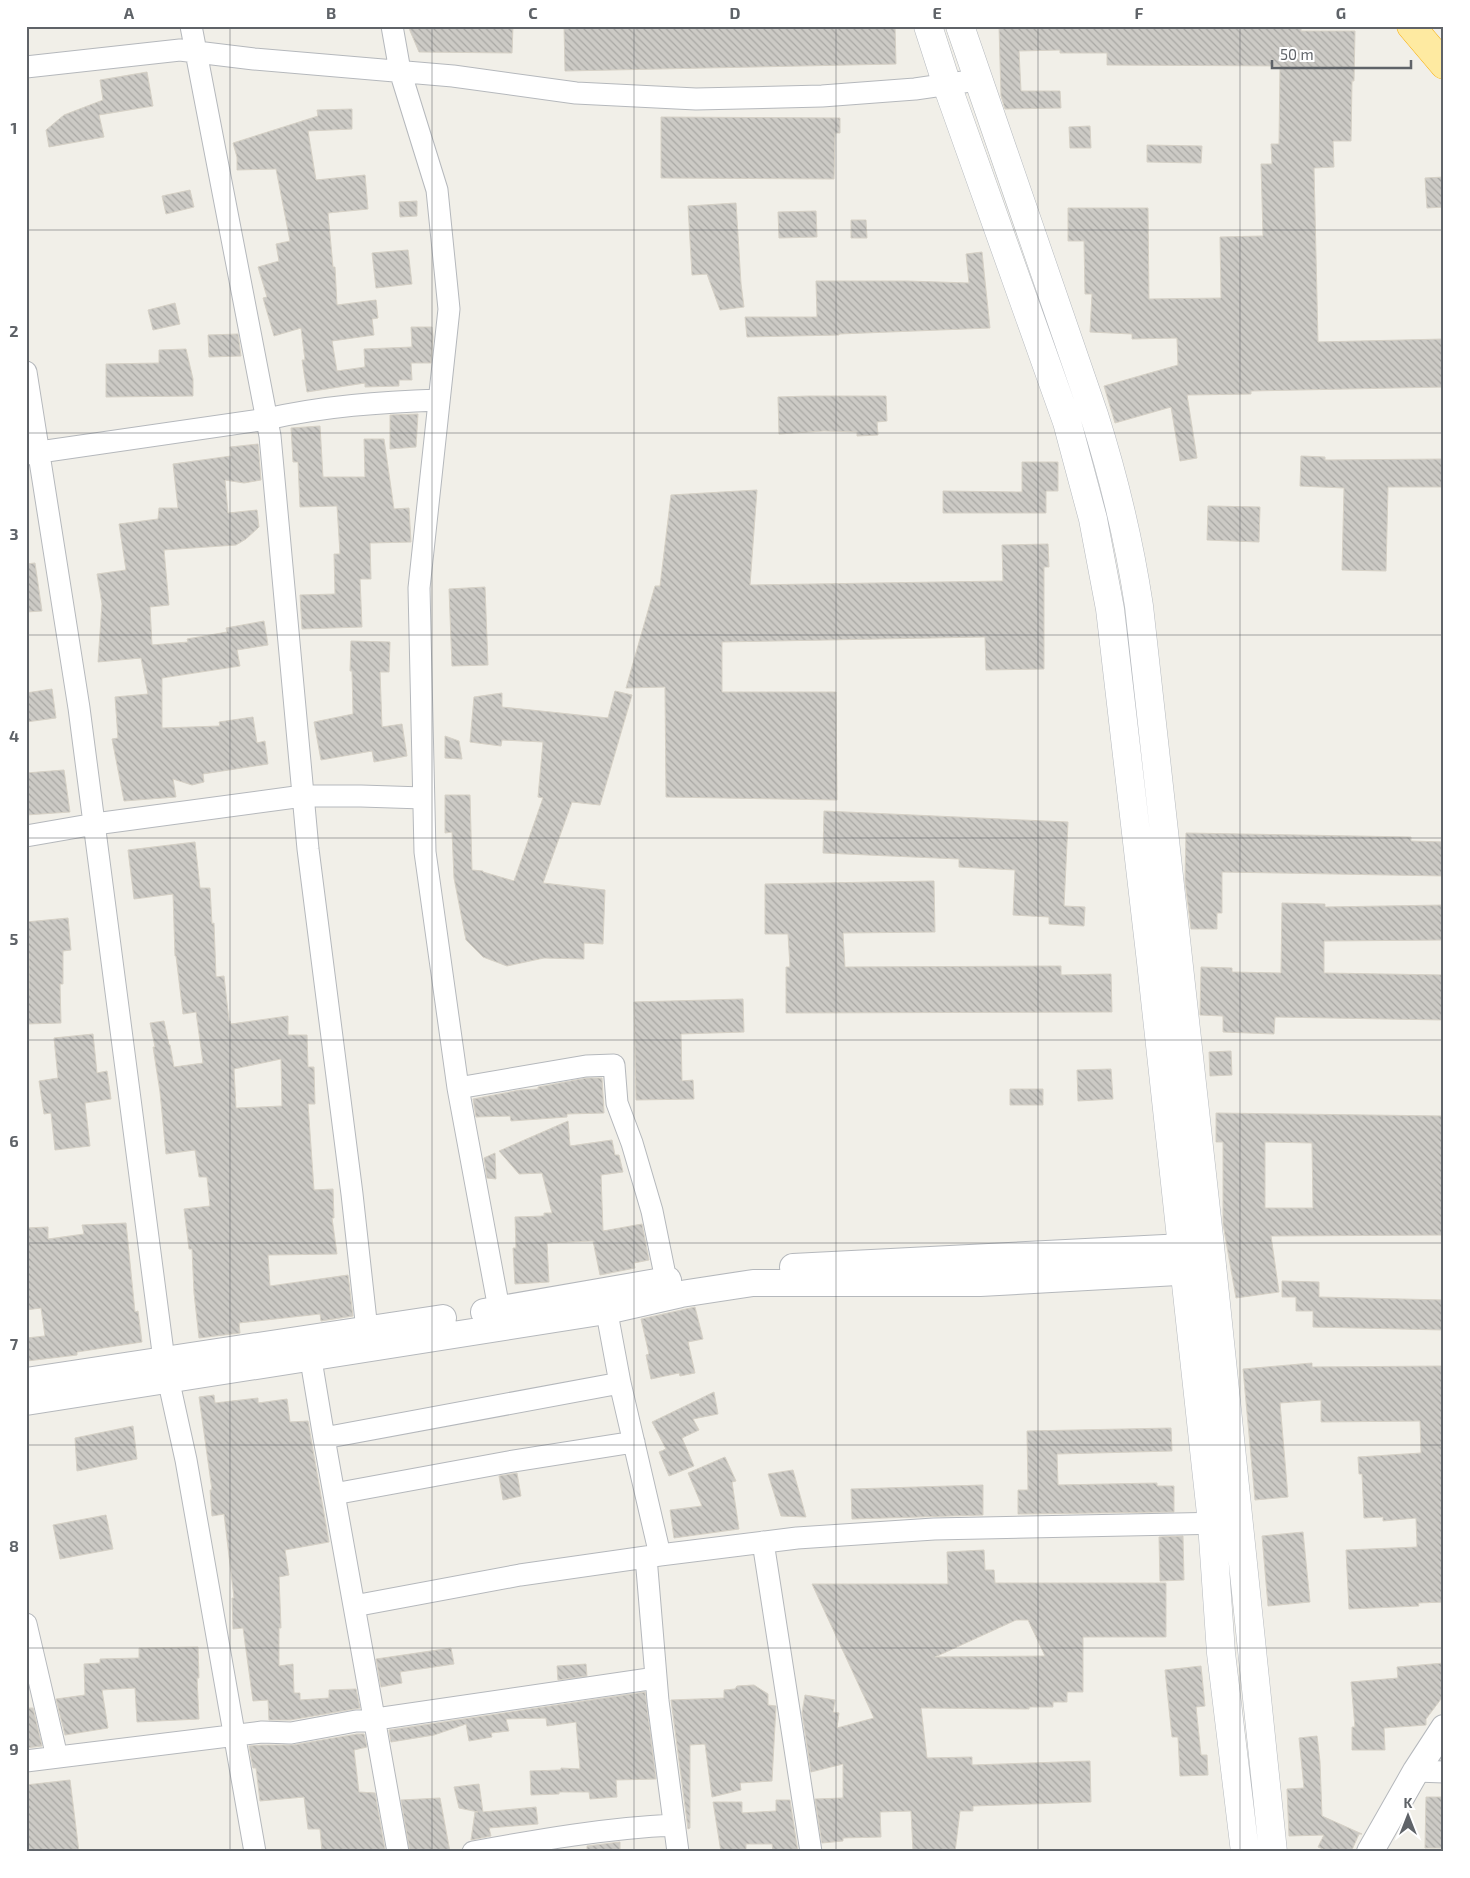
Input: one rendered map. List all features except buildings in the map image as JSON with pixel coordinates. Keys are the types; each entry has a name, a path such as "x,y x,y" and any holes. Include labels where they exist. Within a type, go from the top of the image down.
{"highway":[{"path":"1410,26 1444,65"}],"main road":[{"path":"928,26 947,85 1067,422 1082,472 1097,537 1110,609 1212,1523 1221,1653 1245,1852"},
{"path":"960,26 977,80 1094,415 1114,482 1131,554 1142,635 1211,1258 1273,1852"}],"street":[{"path":"191,26 270,436 308,849 352,1194 367,1330"},
{"path":"392,26 400,72 436,190 449,309 418,588 425,852 458,1088 499,1310"},
{"path":"26,67 180,50 453,76 576,93 696,99 822,96 947,85 977,80"},
{"path":"26,372 33,453 80,708 166,1370 186,1460 255,1852"},
{"path":"33,453 267,419 306,410 378,402 439,400"},
{"path":"26,836 95,824 303,796 423,798"},
{"path":"458,1088 586,1066 614,1065 617,1102 632,1143 652,1211 666,1280"},
{"path":"26,1402 166,1370 604,1301 666,1280 722,1273 797,1266 1211,1258"},
{"path":"309,1348 367,1330 499,1310 681,1294 753,1283 980,1284 1183,1259"},
{"path":"604,1301 634,1442 653,1556 656,1678 678,1852"},
{"path":"309,1348 398,1852"},
{"path":"26,1380 166,1370"},
{"path":"324,1438 620,1383"},
{"path":"334,1494 508,1462 634,1442"},
{"path":"354,1606 520,1575 797,1538 934,1529 1239,1522"},
{"path":"763,1542 811,1852"},
{"path":"26,1624 57,1757"},
{"path":"26,1761 262,1732 291,1732 356,1721 374,1721 510,1698 656,1678"},
{"path":"1370,1852 1416,1771 1444,1728"},
{"path":"1416,1771 1444,1772"},
{"path":"473,1852 553,1838 648,1826 674,1825"}]}
